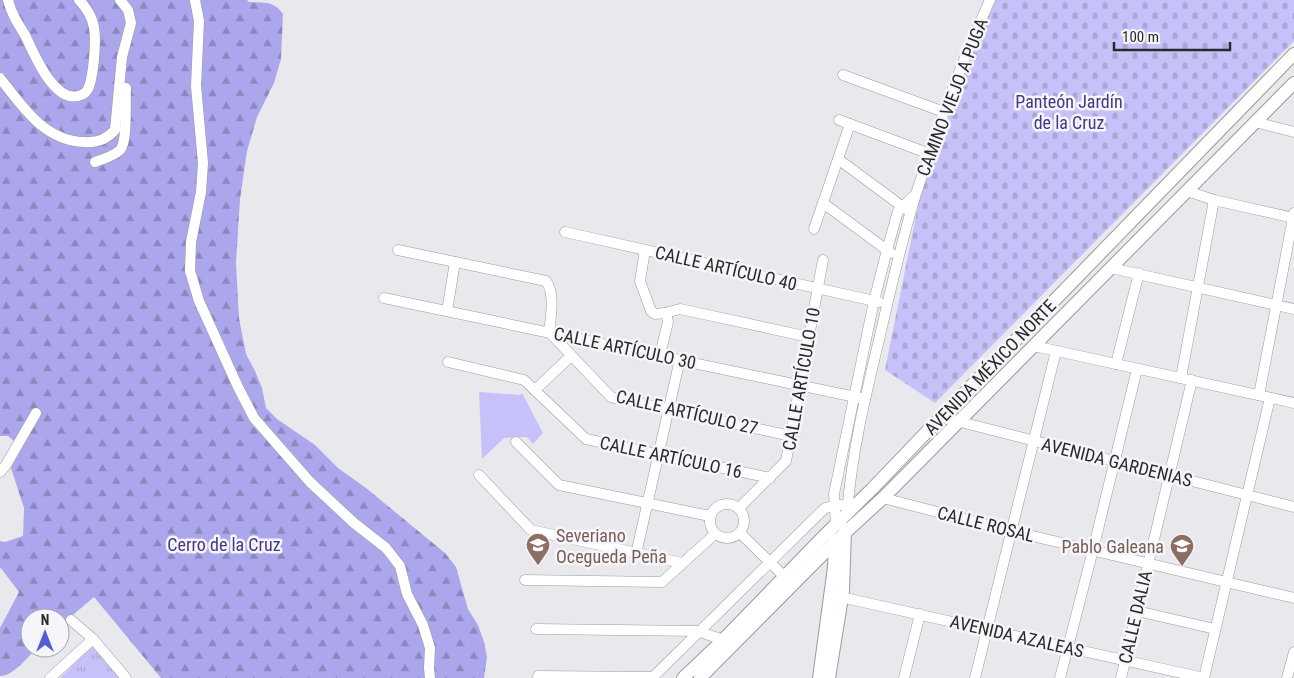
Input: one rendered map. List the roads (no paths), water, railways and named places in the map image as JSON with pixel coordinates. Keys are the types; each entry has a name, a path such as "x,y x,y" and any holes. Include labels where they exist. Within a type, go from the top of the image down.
{"main road":[{"name":"AVENIDA MÉXICO NORTE","path":"847,509 941,417 1294,54"},
{"name":"AVENIDA MÉXICO NORTE","path":"700,678 727,644 789,581 839,534 883,498 1294,83"},
{"path":"819,678 836,596 834,568 839,534 847,509"},
{"name":"AVENIDA MÉXICO NORTE","path":"789,581 814,564 839,534"},
{"path":"829,678 839,534"},
{"path":"814,564 823,560 830,560 834,568"},
{"name":"AVENIDA MÉXICO NORTE","path":"683,678 727,644"}],"street":[{"path":"8,0 11,10 40,67 56,89 73,97 81,96 90,87 95,44 94,26 90,15 79,0"},
{"path":"0,78 35,121 53,134 73,142 88,143 103,140 111,135 115,130 122,57 131,23 128,10 120,0"},
{"path":"195,0 199,21 196,86 202,163 201,192 191,242 190,271 199,301 254,418 310,482 354,523 386,548 400,566 407,594 423,625 430,648 430,678"},
{"name":"CAMINO VIEJO A PUGA","path":"906,210 916,194 944,112 973,37 990,0"},
{"path":"95,162 105,159 119,150 124,141 126,65 122,61"},
{"path":"843,75 944,112"},
{"path":"839,120 930,154"},
{"path":"1255,122 1294,132"},
{"path":"814,229 850,124"},
{"path":"838,159 906,210"},
{"path":"1187,191 1214,200 1294,217 1259,395"},
{"path":"1180,378 1214,200"},
{"path":"823,203 898,259"},
{"path":"538,676 652,678 825,508 835,505 847,509 874,301 898,211 906,210"},
{"path":"839,534 834,494 887,303 898,259 906,210"},
{"name":"CALLE ARTÍCULO 40","path":"565,232 887,303"},
{"path":"398,250 546,281 550,286 552,312 549,332"},
{"path":"645,250 640,281 650,311 655,314 680,309 809,337"},
{"name":"CALLE ARTÍCULO 10","path":"739,508 786,461 823,260"},
{"path":"447,311 455,262"},
{"path":"1111,268 1294,309"},
{"path":"1116,364 1139,273"},
{"name":"CALLE ARTÍCULO 30","path":"384,298 860,398"},
{"path":"660,355 668,322 665,313"},
{"name":"CALLE ARTÍCULO 27","path":"549,332 611,398 791,436"},
{"path":"1034,346 1294,403"},
{"path":"975,678 1056,351"},
{"path":"534,390 571,356"},
{"path":"636,554 680,359"},
{"name":"CALLE ARTÍCULO 16","path":"448,362 524,380 586,439 770,478"},
{"path":"1060,678 1137,369"},
{"name":"CALLE DALIA","path":"1121,678 1192,380"},
{"path":"1204,678 1225,582 1270,398"},
{"path":"0,472 36,413"},
{"name":"AVENIDA GARDENIAS","path":"941,417 1294,507"},
{"path":"516,442 559,485 710,516"},
{"path":"479,475 531,530 682,563"},
{"name":"CALLE ROSAL","path":"883,498 1011,531 1294,598"},
{"path":"728,503 739,508 744,523 740,533 732,537 723,538 715,534 710,526 710,516 716,506 728,503"},
{"path":"740,533 789,581"},
{"path":"525,580 662,582 715,534"},
{"name":"AVENIDA AZALEAS","path":"836,596 1204,678"},
{"path":"1137,611 1215,629"},
{"path":"904,678 920,614"},
{"path":"71,620 93,639 126,678"},
{"path":"536,629 698,632 727,644"},
{"path":"50,678 93,639"},
{"path":"1287,678 1294,652"}],"place":[{"name":"Severiano Ocegueda Peña","path":"538,566"},
{"name":"Pablo Galeana","path":"1182,567"}],"park label":[{"name":"Panteón Jardín de la Cruz","path":"1069,111"},
{"name":"Cerro de la Cruz","path":"224,544"}]}
